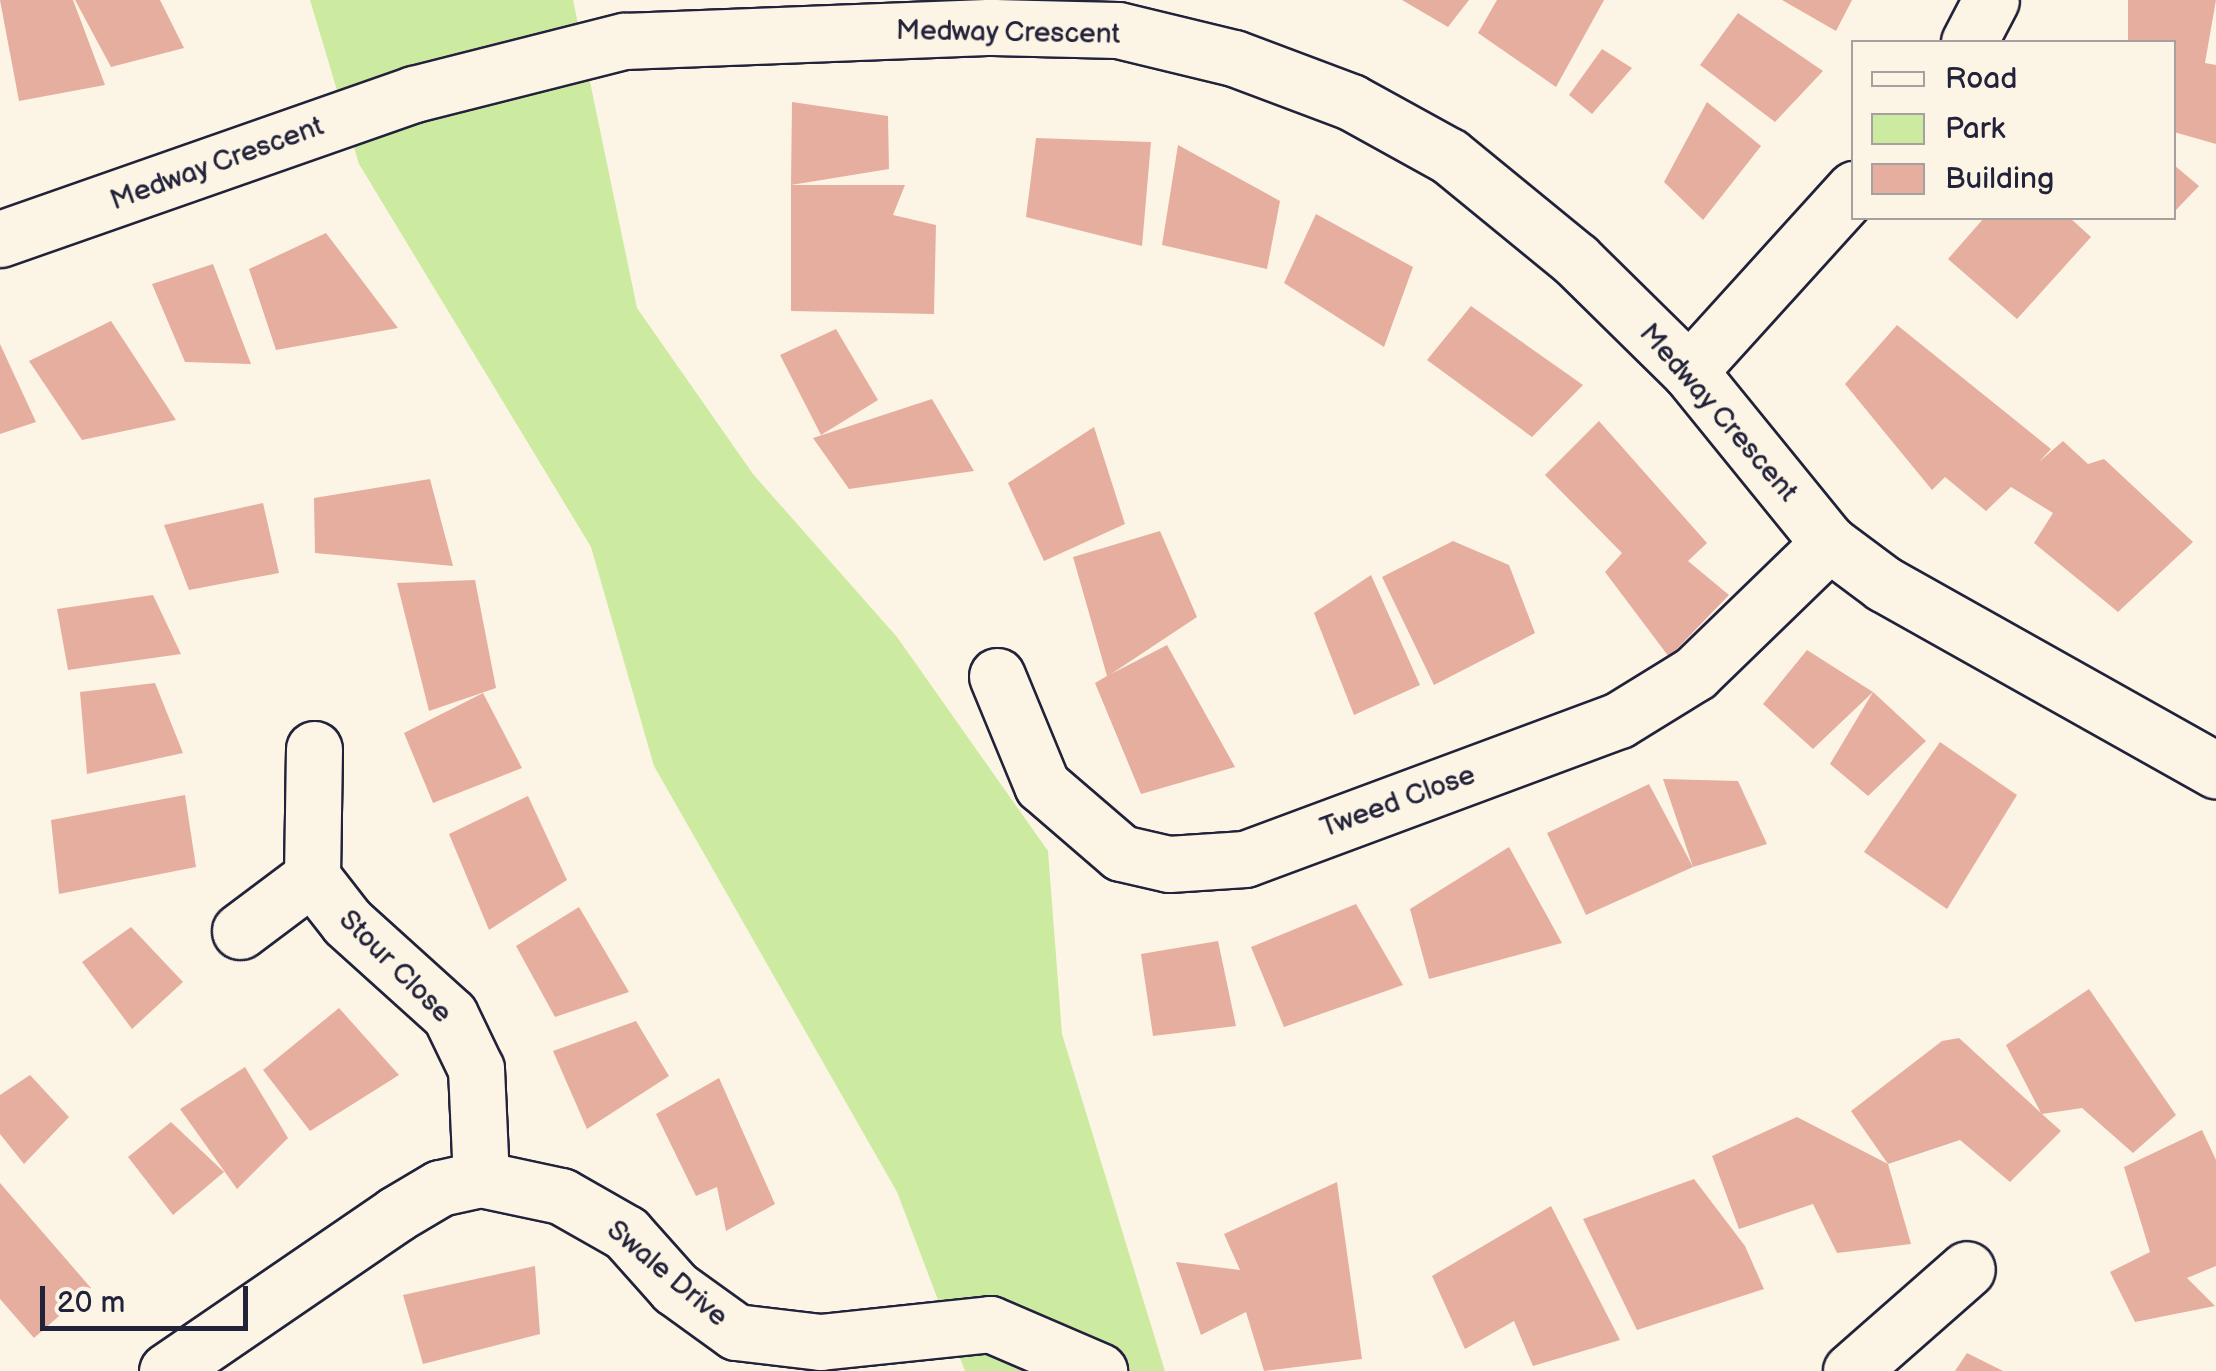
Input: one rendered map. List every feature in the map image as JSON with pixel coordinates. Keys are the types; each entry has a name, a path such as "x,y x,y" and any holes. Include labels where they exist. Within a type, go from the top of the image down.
{"street":[{"path":"1971,40 1991,0"},
{"name":"Medway Crescent","path":"0,239 628,20 1118,30 1234,58 1350,102 1449,156 1576,260 1689,371 1829,542 1884,584 2216,770"},
{"path":"1689,371 1851,192"},
{"name":"Tweed Close","path":"997,676 1042,785 1121,853 1169,864 1245,858 1620,720 1695,674 1829,542"},
{"path":"240,931 312,877 314,750"},
{"name":"Stour Close","path":"312,877 347,922 450,1014 476,1069 481,1179"},
{"name":"Swale Drive","path":"167,1371 396,1214 440,1188 481,1179 561,1196 626,1233 675,1288 736,1332 820,1342 990,1324 1099,1371"},
{"path":"1852,1371 1967,1269"}],"green space":[{"path":"310,0 573,0 637,308 753,474 897,637 1048,851 1062,1034 1165,1371 965,1371 897,1192 654,766 591,547 359,164"}],"building":[{"path":"0,0 73,0 105,85 19,101"},
{"path":"75,0 160,0 184,48 111,67"},
{"path":"1402,0 1469,0 1448,27"},
{"path":"1497,0 1604,0 1556,87 1478,33"},
{"path":"1782,0 1852,0 1836,31"},
{"path":"2128,0 2216,0 2205,63 2216,65 2216,144 2176,133 2176,40 2128,40"},
{"path":"1738,13 1823,71 1775,122 1700,65"},
{"path":"1602,49 1632,68 1592,114 1569,95"},
{"path":"792,102 888,116 889,169 791,185"},
{"path":"1707,102 1761,146 1703,220 1664,182"},
{"path":"1036,138 1151,142 1142,246 1026,217"},
{"path":"1178,145 1280,201 1267,269 1162,245"},
{"path":"2176,167 2199,186 2176,210"},
{"path":"791,185 905,185 893,215 936,225 934,314 791,311"},
{"path":"1316,214 1413,267 1384,347 1284,283"},
{"path":"1982,220 2072,220 2091,237 2017,319 1948,259"},
{"path":"326,233 398,328 276,350 249,269"},
{"path":"213,264 251,364 185,362 152,284"},
{"path":"1471,306 1583,385 1532,437 1427,360"},
{"path":"111,321 176,420 82,440 29,361"},
{"path":"1897,325 2051,449 2039,462 2063,441 2088,464 2104,459 2193,542 2118,612 2034,543 2053,513 2011,487 1986,511 1945,477 1932,490 1845,384"},
{"path":"836,329 878,400 821,435 780,355"},
{"path":"0,344 36,422 0,434"},
{"path":"932,399 974,471 849,489 813,438"},
{"path":"1599,421 1707,543 1688,561 1729,595 1669,657 1605,572 1622,553 1545,475"},
{"path":"1094,427 1125,524 1044,561 1008,483"},
{"path":"430,479 453,566 315,553 314,498"},
{"path":"263,503 279,573 189,590 164,525"},
{"path":"1160,531 1197,617 1111,674 1167,645 1235,767 1141,794 1095,683 1107,676 1073,557"},
{"path":"1453,541 1509,565 1535,633 1434,685 1382,577"},
{"path":"1371,575 1420,685 1354,715 1314,613"},
{"path":"475,580 496,688 429,711 397,583"},
{"path":"153,595 181,654 68,670 57,609"},
{"path":"1807,650 1873,692 1813,749 1763,704"},
{"path":"155,683 183,753 87,774 80,692"},
{"path":"1873,692 1926,741 1868,796 1830,764"},
{"path":"483,693 522,768 433,803 404,733"},
{"path":"1940,742 2017,795 1947,909 1864,852"},
{"path":"1663,779 1738,781 1767,844 1693,867"},
{"path":"1649,784 1693,867 1586,915 1547,833"},
{"path":"185,795 196,867 59,894 51,820"},
{"path":"528,796 567,880 489,930 449,834"},
{"path":"1509,847 1562,943 1429,979 1410,909"},
{"path":"1356,904 1403,985 1284,1027 1251,947"},
{"path":"579,907 629,992 555,1017 516,946"},
{"path":"131,927 183,982 132,1029 82,962"},
{"path":"1218,941 1236,1026 1153,1036 1141,954"},
{"path":"2089,989 2176,1115 2133,1153 2082,1108 2042,1114 2061,1131 2010,1182 1960,1140 1888,1164 1851,1111 1942,1041 1959,1038 2041,1113 2006,1045"},
{"path":"339,1008 399,1075 310,1131 263,1070"},
{"path":"636,1021 669,1076 587,1129 553,1051"},
{"path":"245,1067 288,1138 237,1189 180,1109"},
{"path":"30,1075 69,1117 24,1164 0,1134 0,1095"},
{"path":"719,1078 775,1204 726,1231 717,1187 696,1196 656,1114"},
{"path":"1797,1117 1888,1164 1911,1244 1837,1253 1813,1204 1739,1229 1712,1156"},
{"path":"171,1122 224,1172 173,1215 128,1157"},
{"path":"2202,1130 2216,1160 2216,1266 2187,1278 2215,1306 2135,1322 2110,1272 2150,1252 2124,1167"},
{"path":"1694,1179 1745,1246 1764,1289 1637,1330 1583,1219"},
{"path":"1337,1182 1362,1359 1264,1371 1246,1312 1201,1335 1176,1262 1240,1270 1224,1234"},
{"path":"0,1183 91,1288 34,1338 0,1299"},
{"path":"1551,1206 1620,1340 1533,1366 1514,1321 1465,1349 1432,1276"},
{"path":"535,1266 540,1334 423,1364 403,1295"},
{"path":"1967,1353 2003,1371 1955,1371"}]}
